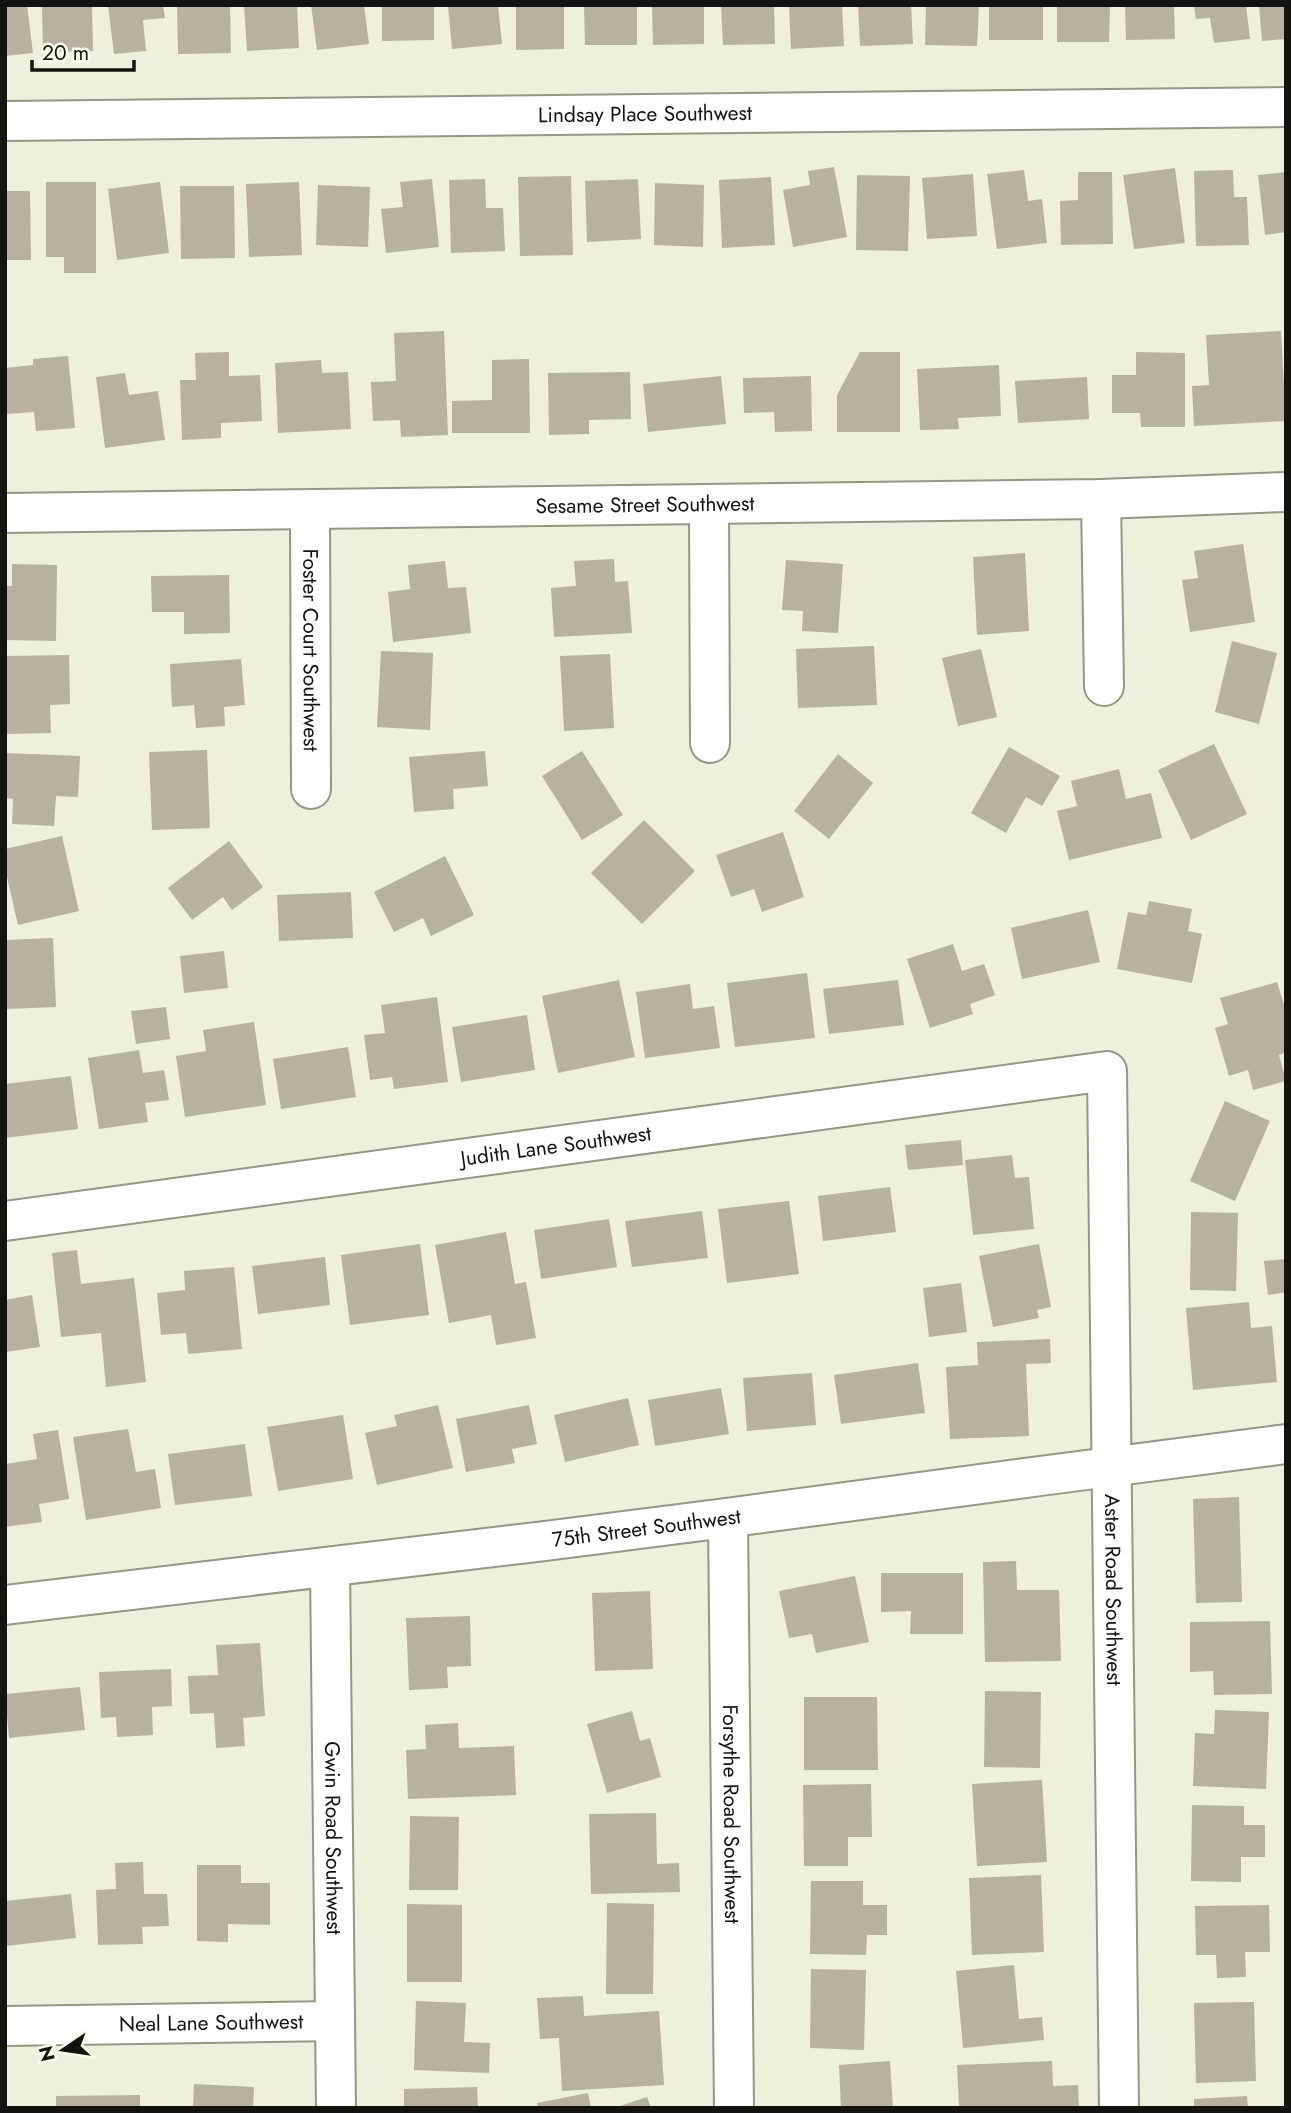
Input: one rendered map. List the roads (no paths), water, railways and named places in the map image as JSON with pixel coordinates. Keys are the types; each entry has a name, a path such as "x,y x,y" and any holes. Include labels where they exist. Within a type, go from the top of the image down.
{"street":[{"name":"Lindsay Place Southwest","path":"5,121 1286,107"},
{"name":"Sesame Street Southwest","path":"5,513 1101,499 1286,492"},
{"path":"1101,499 1104,686"},
{"path":"709,505 710,743"},
{"name":"Foster Court Southwest","path":"310,510 311,789"},
{"name":"Judith Lane Southwest","path":"5,1221 1107,1071"},
{"name":"Aster Road Southwest","path":"1107,1071 1119,2108"},
{"name":"75th Street Southwest","path":"5,1605 729,1518 1286,1444"},
{"name":"Forsythe Road Southwest","path":"729,1518 734,2108"},
{"name":"Gwin Road Southwest","path":"330,1568 336,2108"},
{"name":"Neal Lane Southwest","path":"5,2026 335,2021"}]}
